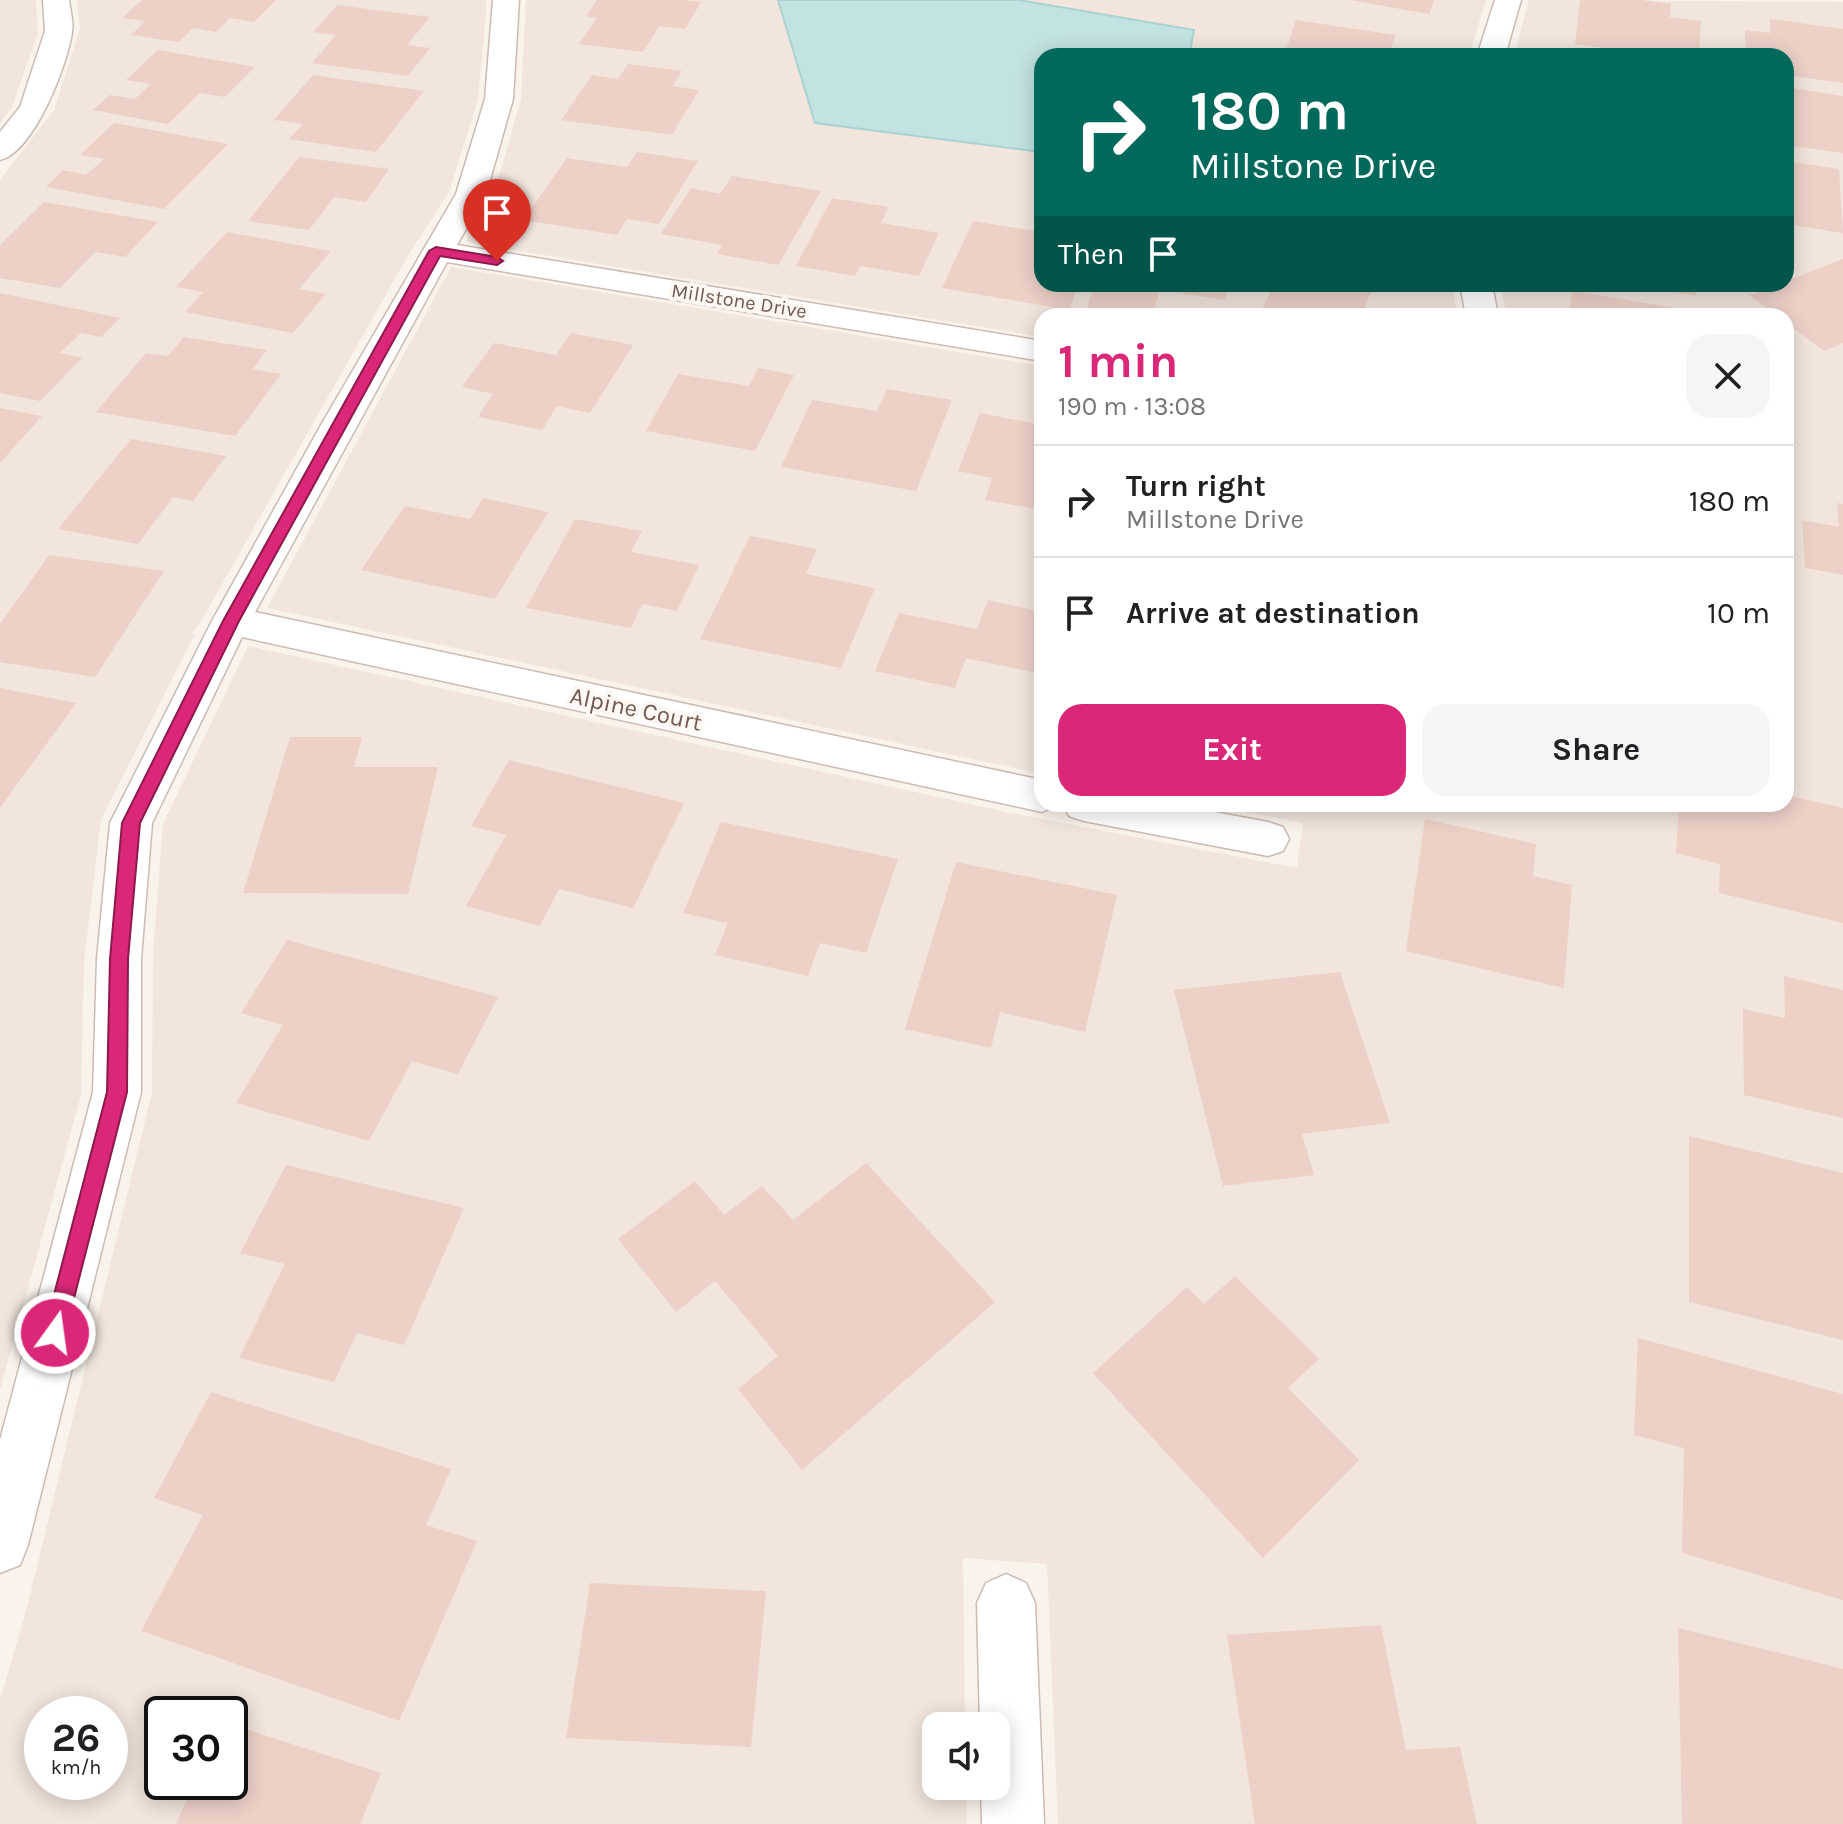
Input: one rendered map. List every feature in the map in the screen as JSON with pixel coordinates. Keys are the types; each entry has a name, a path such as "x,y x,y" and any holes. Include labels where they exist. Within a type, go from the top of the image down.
{"street":[{"path":"0,151 34,108 59,31 56,0"},
{"path":"0,1545 117,1092 119,959 131,823 231,621 436,251 471,194 499,99 506,0"},
{"path":"1493,48 1508,0"},
{"name":"Millstone Drive","path":"436,251 1034,350"},
{"name":"Alpine Court","path":"231,621 1034,794"},
{"path":"1126,812 1268,839"},
{"path":"1006,1603 1013,1824"}],"shaded area":[{"path":"0,0 36,0 38,33 12,107 0,123"},
{"path":"77,0 486,0 486,13 478,99 449,192 406,259 192,633 195,634 101,819 84,962 81,1095 0,1390 0,180 54,110 80,29"},
{"path":"526,0 778,0 815,123 1034,151 1034,292 1453,292 1456,308 1034,308 1034,336 465,242 494,194 521,99"},
{"path":"1019,0 1486,0 1471,48 1190,48 1193,30"},
{"path":"1529,0 1843,2 1843,1824 1058,1824 1047,1564 963,1558 965,1712 922,1712 922,1800 966,1800 967,1824 0,1824 0,1700 27,1608 152,1092 153,955 163,824 248,646 1006,812 1297,868 1303,823 1244,812 1794,812 1794,308 1505,308 1502,292 1794,292 1794,48 1516,48"},
{"path":"451,267 1034,365 1034,772 267,608"}],"water":[{"path":"778,0 1019,0 1194,30 1191,48 1034,48 1034,151 815,123"}],"building":[{"path":"142,0 276,0 254,22 230,18 216,32 193,28 179,42 131,35 145,21 122,18"},
{"path":"597,0 701,2 685,29 659,26 643,52 579,44 597,18 586,16"},
{"path":"1350,0 1434,0 1429,14"},
{"path":"1580,0 1643,0 1671,4 1670,17 1701,21 1699,48 1604,48 1575,44"},
{"path":"337,5 430,17 407,45 430,48 408,76 312,63 336,35 313,32"},
{"path":"1770,19 1843,29 1843,83 1794,76 1794,48 1746,48 1745,30 1770,33"},
{"path":"1296,20 1395,35 1391,48 1287,48"},
{"path":"158,50 255,67 225,97 200,93 168,124 93,110 110,95 135,99 151,84 126,80"},
{"path":"628,64 682,71 672,86 699,90 672,135 561,120 592,75 618,79"},
{"path":"313,75 424,91 376,152 289,139 303,124 274,120"},
{"path":"1794,88 1843,96 1843,153 1794,146"},
{"path":"114,123 228,144 164,209 46,187 63,170 86,175 104,159 80,155"},
{"path":"637,152 698,161 659,224 627,219 617,235 523,220 567,158 627,167"},
{"path":"299,157 389,169 366,202 334,197 309,230 248,221"},
{"path":"1794,162 1839,169 1843,233 1794,225"},
{"path":"732,176 821,191 778,265 717,254 722,245 661,234 691,188 720,194"},
{"path":"832,198 889,207 881,223 939,233 919,276 861,266 855,276 796,266"},
{"path":"44,202 158,222 125,257 95,252 60,288 0,278 0,245"},
{"path":"973,221 1034,231 1034,292 1076,292 1070,308 1057,308 942,288"},
{"path":"227,232 331,251 299,289 326,294 293,333 185,312 203,292 176,287"},
{"path":"1843,259 1843,343 1824,351 1794,329 1794,308 1766,308 1749,295 1794,292 1794,278"},
{"path":"1092,292 1159,292 1154,308 1087,308"},
{"path":"1173,292 1227,292 1225,300"},
{"path":"1270,292 1371,292 1364,308 1262,308"},
{"path":"1572,292 1578,292 1675,308 1570,308"},
{"path":"1672,292 1696,292 1696,296"},
{"path":"0,293 120,318 101,337 81,333 60,353 82,358 40,401 0,393"},
{"path":"571,333 633,345 590,413 557,406 542,430 478,417 493,394 462,387 494,343 556,355"},
{"path":"184,337 267,350 253,369 281,374 235,436 96,412 146,353 168,356"},
{"path":"758,368 794,375 755,451 646,431 678,374 749,386"},
{"path":"887,389 952,400 916,491 781,467 812,400 877,411"},
{"path":"0,408 42,416 0,463"},
{"path":"980,413 1034,423 1034,509 985,500 992,478 958,471"},
{"path":"131,439 226,456 193,501 173,497 138,544 58,529"},
{"path":"483,498 548,512 495,599 361,570 405,506 470,519"},
{"path":"1837,503 1843,504 1843,575 1805,568 1802,520 1839,527"},
{"path":"575,519 642,531 631,552 699,565 677,611 642,604 631,628 526,608"},
{"path":"750,536 817,549 806,574 875,588 841,668 700,639"},
{"path":"49,555 164,571 95,677 0,662 0,624"},
{"path":"988,600 1034,610 1034,672 966,658 955,688 875,671 899,613 977,629"},
{"path":"0,688 76,703 0,808"},
{"path":"290,737 362,737 354,767 438,767 408,894 243,893"},
{"path":"509,760 684,803 633,908 559,889 540,926 466,906 506,835 471,826"},
{"path":"1794,797 1843,808 1843,923 1719,893 1720,864 1676,853 1679,812 1794,812"},
{"path":"1425,819 1536,844 1533,876 1572,885 1564,988 1406,951"},
{"path":"721,822 898,859 866,953 820,943 808,976 715,955 728,923 683,913"},
{"path":"956,862 1117,895 1085,1032 1000,1012 991,1048 905,1029"},
{"path":"287,940 498,997 458,1074 412,1061 369,1141 236,1103 283,1025 241,1013"},
{"path":"1340,972 1390,1123 1302,1134 1314,1175 1223,1186 1174,990"},
{"path":"1784,976 1843,990 1843,1118 1744,1095 1743,1009 1785,1018"},
{"path":"1689,1136 1843,1173 1843,1340 1689,1302"},
{"path":"866,1163 995,1302 802,1470 738,1389 778,1356 715,1281 676,1312 618,1239 695,1181 724,1215 762,1186 793,1220"},
{"path":"286,1165 464,1208 404,1345 357,1333 334,1382 239,1358 285,1264 240,1253"},
{"path":"1235,1276 1319,1359 1288,1388 1359,1460 1263,1558 1093,1373 1187,1287 1204,1304"},
{"path":"1638,1338 1843,1394 1843,1600 1682,1553 1684,1448 1634,1435"},
{"path":"211,1392 451,1469 426,1525 477,1541 399,1721 141,1631 203,1515 154,1498"},
{"path":"590,1583 766,1591 751,1747 566,1738"},
{"path":"1381,1625 1406,1750 1460,1747 1477,1824 1255,1824 1227,1635"},
{"path":"1678,1628 1843,1669 1843,1824 1682,1824"},
{"path":"248,1730 381,1773 360,1824 176,1824 187,1800 248,1800"}],"route":[{"path":"55,1333 117,1092 119,959 131,823 231,621 436,251 497,261"}]}
